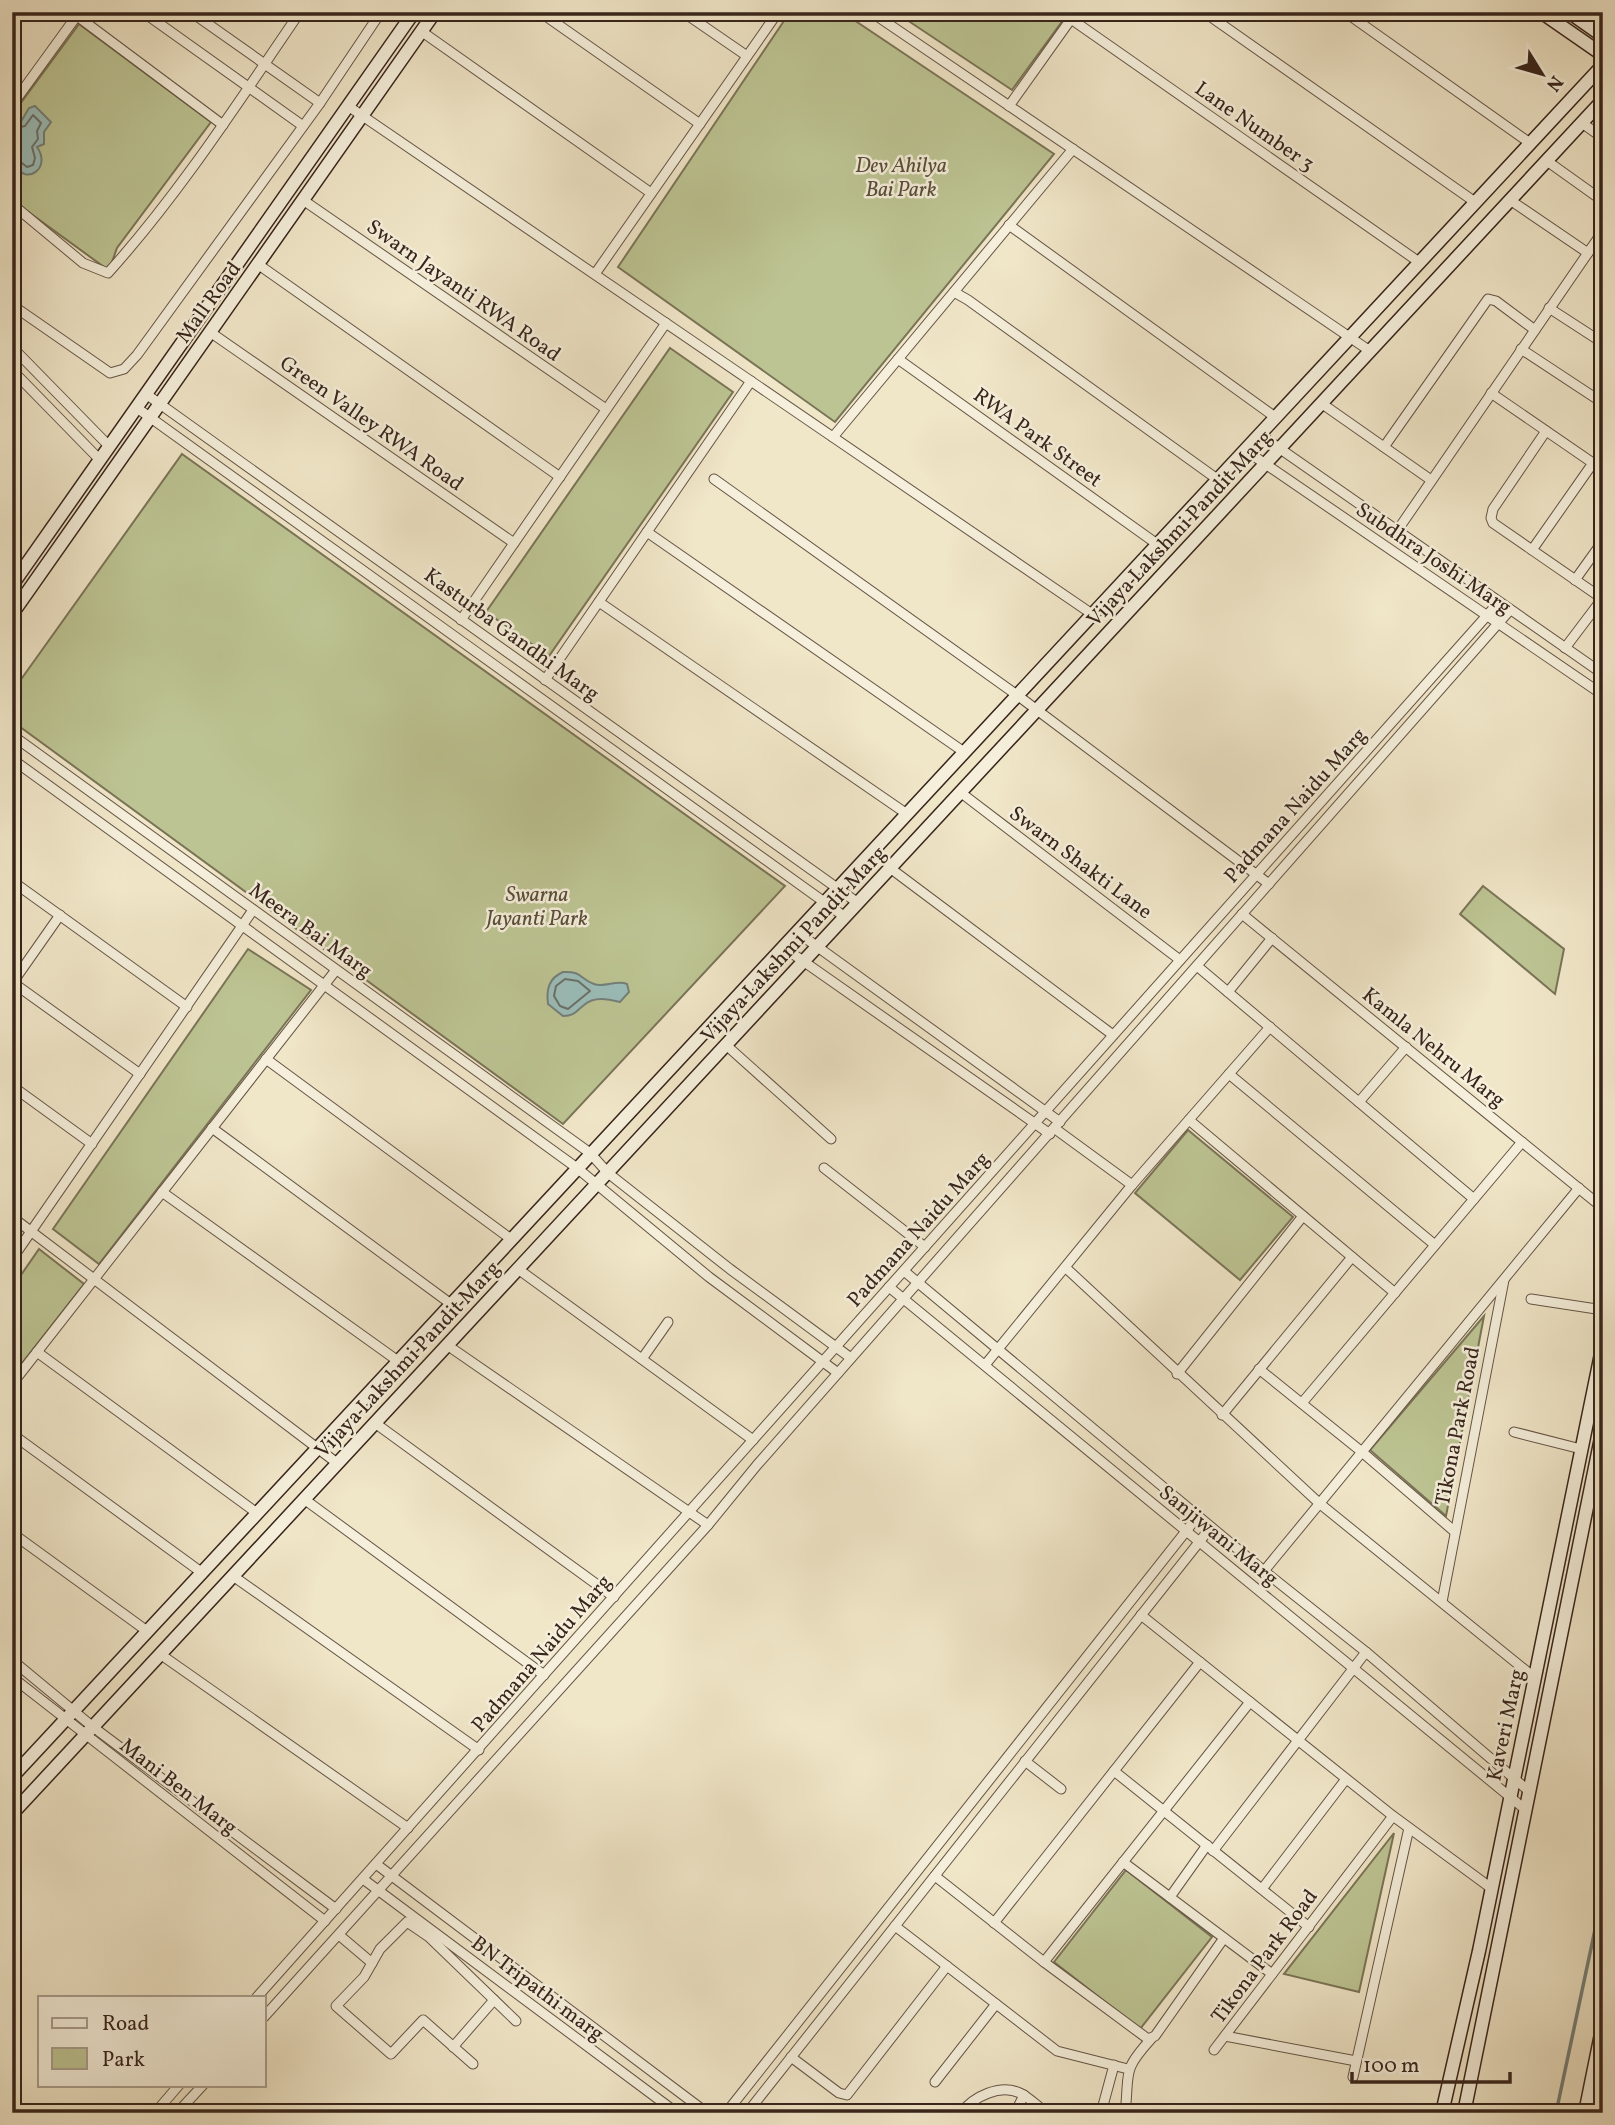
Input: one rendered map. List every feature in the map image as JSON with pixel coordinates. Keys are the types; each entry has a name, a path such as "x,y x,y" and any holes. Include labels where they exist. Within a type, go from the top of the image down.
{"street":[{"path":"143,12 303,126"},
{"path":"191,12 320,103"},
{"path":"12,204 83,263 108,273 133,245 223,125 300,12"},
{"path":"12,304 110,373 124,369 320,103 381,12"},
{"name":"Mall Road","path":"12,585 414,12"},
{"name":"Mall Road","path":"12,614 435,12"},
{"path":"540,12 700,124"},
{"path":"683,12 747,57"},
{"path":"595,274 778,12"},
{"path":"871,12 885,16 1009,106 1370,351"},
{"path":"1205,12 1475,202"},
{"path":"1345,12 1530,143"},
{"path":"1541,12 1603,55"},
{"path":"1569,12 1603,36"},
{"path":"12,105 78,14 223,125"},
{"path":"1009,106 1073,15"},
{"name":"Lane Number 3","path":"1073,15 1419,262"},
{"path":"421,32 651,193"},
{"name":"Vijaya Lakshmi Pandit Marg","path":"12,1777 1603,65"},
{"name":"Vijaya Lakshmi Pandit Marg","path":"12,1814 1603,100"},
{"path":"348,106 1092,614"},
{"path":"1582,123 1603,138"},
{"path":"833,437 1073,149"},
{"path":"1547,161 1603,201"},
{"name":"Swarn Jayanti RWA Road","path":"303,200 606,409"},
{"path":"1510,200 1588,253"},
{"path":"1009,225 1275,417"},
{"path":"1397,531 1603,231"},
{"path":"259,265 560,477"},
{"path":"954,292 1217,480"},
{"path":"1384,447 1488,299 1496,301 1535,330"},
{"path":"1549,309 1602,340"},
{"path":"461,620 666,323"},
{"name":"Green Valley RWA Road","path":"210,332 514,543"},
{"path":"12,347 109,446"},
{"path":"1521,349 1603,403"},
{"name":"RWA Park Street","path":"898,359 1157,544"},
{"path":"12,370 100,460"},
{"path":"545,680 751,381"},
{"path":"1491,393 1603,470"},
{"name":"Kasturba Gandhi Marg","path":"146,394 858,903"},
{"path":"1321,403 1431,480"},
{"name":"Kasturba Gandhi Marg","path":"136,408 845,917"},
{"path":"1546,431 1491,513 1493,523 1602,599 1565,648"},
{"name":"Subdhra Joshi Marg","path":"1259,435 1603,674"},
{"name":"Subdhra Joshi Marg","path":"1245,450 1603,695"},
{"path":"1532,550 1593,464"},
{"path":"714,479 1017,695 1269,884"},
{"path":"647,532 964,752"},
{"path":"1576,580 1603,541"},
{"path":"599,601 907,814"},
{"name":"Padmana Naidu Marg","path":"363,1879 1499,602"},
{"name":"Padmana Naidu Marg","path":"379,1891 708,1525 851,1358 1510,610"},
{"path":"509,675 518,660"},
{"name":"Meera Bai Marg","path":"12,735 590,1153 608,1172 730,1269 851,1358"},
{"name":"Meera Bai Marg","path":"12,759 577,1168 709,1276 838,1373"},
{"name":"Swarn Shakti Lane","path":"960,792 1180,960"},
{"path":"890,868 1113,1035"},
{"path":"12,881 187,1007"},
{"path":"12,1259 253,910"},
{"name":"Kamla Nehru Marg","path":"1242,914 1603,1208"},
{"path":"60,915 13,982 140,1074"},
{"path":"797,932 1045,1111 1054,1128"},
{"path":"1228,992 1272,938"},
{"path":"783,947 1035,1123 1054,1128 1132,1185"},
{"path":"1197,965 1474,1199"},
{"path":"12,1384 336,970"},
{"path":"985,1365 1132,1185 1270,1027"},
{"path":"726,1045 831,1139"},
{"path":"1359,1102 1406,1047"},
{"path":"266,1059 511,1239"},
{"path":"1229,1074 1435,1245"},
{"path":"12,1086 92,1144"},
{"path":"1189,1120 1395,1293"},
{"path":"212,1128 451,1304"},
{"path":"1302,1403 1522,1142"},
{"path":"824,1168 925,1247"},
{"name":"Tikona Park Road","path":"1504,1278 1454,1531 1362,1452 1504,1278 1579,1188"},
{"path":"162,1192 398,1361"},
{"path":"1177,1374 1303,1216"},
{"path":"12,1217 337,1463"},
{"path":"1222,1415 1352,1257"},
{"path":"518,1269 753,1440"},
{"path":"1066,1269 1319,1503 1535,1678"},
{"name":"Sanjiwani Marg","path":"904,1271 1264,1571 1366,1652 1530,1792"},
{"name":"Sanjiwani Marg","path":"890,1287 1527,1810"},
{"path":"1531,1299 1603,1310"},
{"path":"642,1359 668,1322"},
{"name":"Kaveri Marg","path":"1442,2113 1603,1344"},
{"path":"447,1345 708,1525"},
{"path":"37,1352 257,1513"},
{"path":"1259,1369 1362,1452 1264,1571"},
{"path":"375,1423 614,1597"},
{"name":"Kaveri Marg","path":"1464,2113 1603,1428"},
{"path":"1514,1432 1581,1449"},
{"path":"12,1434 201,1572"},
{"path":"304,1499 544,1675"},
{"path":"726,2113 1198,1516"},
{"path":"747,2113 1211,1527"},
{"path":"1442,1602 1454,1531"},
{"path":"12,1533 147,1631"},
{"path":"233,1576 479,1750"},
{"path":"1141,1615 1393,1816 1491,1888"},
{"path":"1170,1897 1298,1741 1366,1652"},
{"path":"160,1654 408,1828"},
{"path":"994,1923 1200,1662"},
{"name":"Mani Ben Marg","path":"14,1664 89,1732 325,1922"},
{"name":"Mani Ben Marg","path":"12,1678 71,1715"},
{"path":"1044,1962 1250,1702"},
{"path":"89,1732 335,1909"},
{"path":"1025,1761 1062,1789"},
{"path":"1114,1771 1308,1927"},
{"path":"1262,1889 1346,1779"},
{"name":"Tikona Park Road","path":"1214,2050 1393,1816"},
{"path":"1353,2077 1409,1828"},
{"path":"1123,1862 1272,1974"},
{"path":"376,1864 706,2113"},
{"path":"935,1876 1142,2036 1151,2039"},
{"path":"258,1996 363,1879 379,1891 266,2015"},
{"name":"BN Tripathi marg","path":"379,1891 677,2113"},
{"path":"472,2064 422,2020 391,2054 336,2006 364,1977 380,1949 407,1922 429,1937 516,2021"},
{"path":"895,1926 1057,2051 1128,2069"},
{"path":"339,1935 372,1963"},
{"path":"1125,2113 1128,2069 1135,2056 1151,2039 1224,1938"},
{"path":"791,2057 839,2093 847,2095 947,1966"},
{"path":"479,1986 489,1972"},
{"path":"453,2047 494,2000"},
{"path":"935,2082 996,2004"},
{"path":"1585,2113 1603,2024"},
{"path":"1225,2036 1356,2061"},
{"path":"1101,2113 1114,2065"},
{"path":"155,2113 178,2086"},
{"path":"177,2113 202,2086"},
{"path":"961,2113 986,2093 1014,2091 1024,2095 1047,2113"},
{"path":"1014,2113 1024,2095"}],"green space":[{"name":"Dev Ahilya Bai Park","path":"790,12 842,12 1054,154 835,422 618,267"},
{"path":"903,12 1069,12 1012,90 901,16"},
{"path":"79,24 211,122 117,248 108,273 104,267 12,200 12,115"},
{"path":"670,348 733,392 549,656 486,612"},
{"name":"Swarna Jayanti Park","path":"182,454 785,886 563,1124 12,721 12,692"},
{"path":"1483,886 1564,949 1555,994 1460,914"},
{"path":"248,949 311,990 99,1264 53,1229"},
{"path":"1188,1130 1293,1217 1240,1280 1135,1193"},
{"path":"39,1249 84,1284 12,1376 12,1288"},
{"path":"1484,1316 1446,1516 1370,1450"},
{"path":"1394,1833 1359,1992 1284,1974"},
{"path":"1126,1870 1212,1937 1140,2029 1054,1962"}],"water":[{"path":"35,106 51,122 44,132 44,144 37,147 41,155 40,167 36,172 26,174 21,172 15,163 12,123 22,120 29,108"},
{"path":"563,972 577,974 598,985 619,982 627,984 629,992 620,1002 592,1000 573,1014 563,1016 548,1004 547,999 552,981"}],"waterway":[{"path":"1556,2113 1603,1892"}]}
